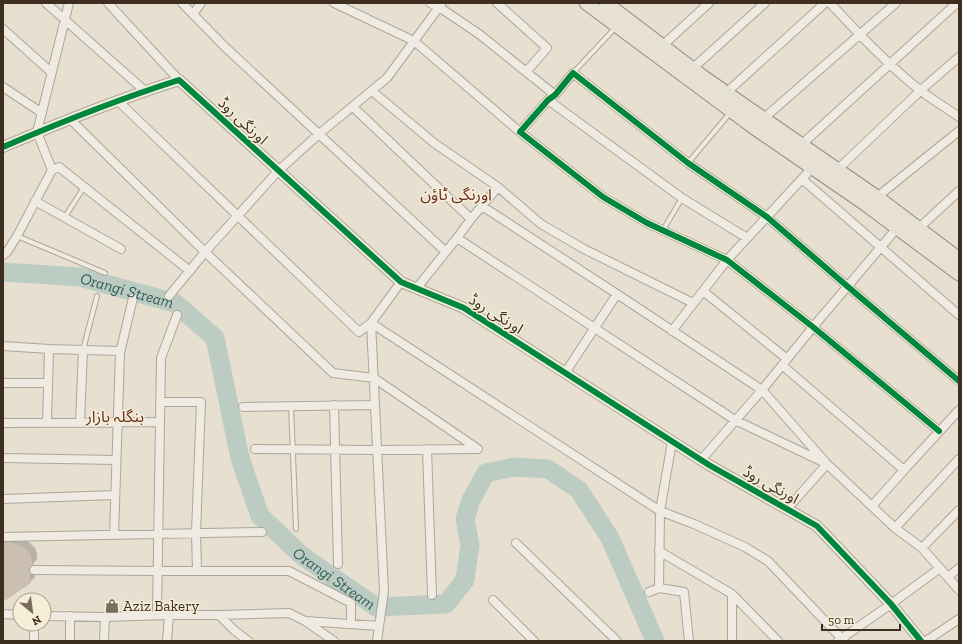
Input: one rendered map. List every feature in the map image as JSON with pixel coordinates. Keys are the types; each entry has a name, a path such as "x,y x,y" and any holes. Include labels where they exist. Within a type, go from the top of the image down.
{"main road":[{"path":"586,3 753,127 859,200 959,274"},
{"path":"606,3 692,69 957,254"}],"street":[{"path":"46,3 145,91"},
{"path":"52,170 37,132 69,3"},
{"path":"3,147 70,119 179,80 108,3"},
{"path":"182,3 225,46 446,252"},
{"path":"193,14 202,3"},
{"path":"334,3 414,41 520,132 602,197 646,223 726,260 813,327 939,431"},
{"path":"430,3 440,5 479,34 526,72 552,98 682,198 747,238"},
{"path":"497,3 547,48 526,72"},
{"path":"692,69 765,3"},
{"path":"726,93 825,3"},
{"path":"830,3 890,64 921,90 959,117"},
{"path":"763,118 896,3"},
{"path":"801,145 957,3"},
{"path":"662,46 704,4"},
{"path":"169,296 205,252 278,171 319,134 387,78 440,5"},
{"path":"3,29 52,72"},
{"path":"837,170 921,90 959,57"},
{"path":"520,132 573,73 688,163 767,216 847,286 959,380"},
{"name":"اورنگی روڈ","path":"179,80 401,282 464,308 701,460 817,526 891,604 921,641"},
{"path":"3,88 42,113"},
{"path":"372,91 434,143 498,187 541,224 584,249 693,303"},
{"path":"118,101 359,332 371,323 401,282"},
{"path":"353,107 472,219"},
{"path":"70,119 205,252 333,372 374,378 478,449 293,450 255,448"},
{"path":"877,197 959,131"},
{"path":"3,255 7,252 17,236 52,170 59,167 190,271"},
{"path":"672,331 726,260 812,168"},
{"path":"802,179 959,315"},
{"path":"416,289 498,187"},
{"path":"919,228 959,191"},
{"path":"35,201 120,249"},
{"path":"482,206 762,390 827,464 895,528 922,548 959,590"},
{"path":"701,460 762,390 847,286 897,228"},
{"path":"457,238 735,420 827,464"},
{"path":"703,291 785,362 904,470"},
{"path":"565,373 617,294"},
{"path":"114,534 120,351 133,298"},
{"path":"157,615 161,358 177,315"},
{"path":"371,323 384,591 377,641"},
{"path":"371,323 660,510 745,547 768,561 841,640 940,568"},
{"path":"3,346 120,351"},
{"path":"47,422 49,349"},
{"path":"80,422 83,350"},
{"path":"3,383 48,383"},
{"path":"161,402 201,402 196,533 197,571"},
{"path":"334,405 338,564"},
{"path":"243,407 375,405"},
{"path":"872,506 959,410"},
{"path":"3,423 160,422"},
{"path":"659,588 660,510 672,442"},
{"path":"427,449 432,595"},
{"path":"3,458 116,460"},
{"path":"895,528 959,459"},
{"path":"787,509 827,464"},
{"path":"3,499 115,495"},
{"path":"922,548 959,510"},
{"path":"3,537 262,532"},
{"path":"516,543 617,641"},
{"path":"659,551 732,594 778,641"},
{"path":"948,577 959,568"},
{"path":"34,570 289,571 351,603 351,624"},
{"path":"649,592 659,588 684,592 688,641"},
{"path":"732,594 732,641"},
{"path":"493,600 534,641"},
{"path":"52,616 106,617 289,613 305,621 334,641"},
{"path":"167,641 170,615"},
{"path":"219,615 248,641"},
{"path":"70,616 70,641"},
{"path":"104,641 106,617"},
{"path":"926,641 959,619"},
{"path":"305,621 379,626"}],"lane":[{"path":"573,73 617,26"},
{"path":"688,163 731,111"},
{"path":"64,218 84,187"},
{"path":"663,230 682,198"},
{"path":"17,236 105,273"},
{"path":"83,350 97,296"},
{"path":"292,406 296,529"}],"building":[{"path":"10,542 20,545 26,549 30,553 32,565 29,570 31,574 29,577 31,583 18,592 12,592 12,596 3,602 3,544"}],"waterway":[{"name":"Orangi Stream","path":"3,272 80,277 175,303 215,338 240,458 260,516 301,555 376,607 446,604 465,580 470,545 465,519 471,500 486,473 514,467 548,469 579,490 610,538 655,641"}],"cycle path":[{"path":"939,431 813,327 727,260 647,223 603,197 520,132 548,100 555,95 573,73 688,163 767,217 959,381"},
{"path":"3,147 90,111 179,80 401,282 464,308 709,465 817,526 891,604 921,641"}],"place":[{"name":"Aziz Bakery","path":"112,606"}],"district":[{"name":"اورنگی ٹاؤن","path":"456,194"},
{"name":"بنگلہ بازار","path":"115,416"}]}
